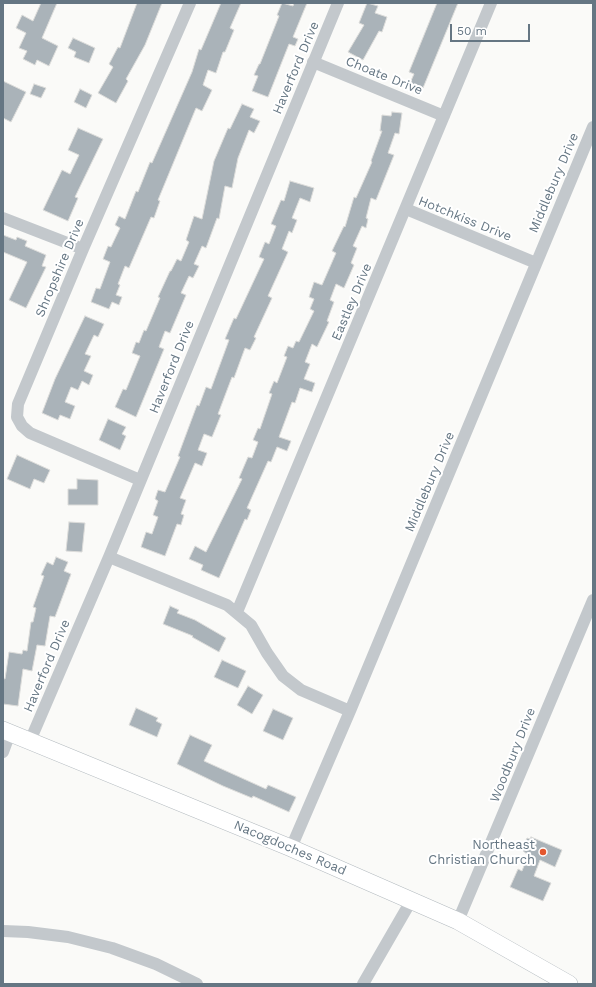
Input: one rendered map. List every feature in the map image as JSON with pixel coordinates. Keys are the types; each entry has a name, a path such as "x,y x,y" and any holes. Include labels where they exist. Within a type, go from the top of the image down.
{"main road":[{"name":"Nacogdoches Road","path":"6,731 291,848 458,921 569,984"}],"street":[{"name":"Shropshire Drive","path":"140,480 30,433 22,426 17,417 18,404 83,249 190,3"},
{"name":"Haverford Drive","path":"30,741 109,557 338,3"},
{"name":"Eastley Drive","path":"237,612 491,3"},
{"name":"Choate Drive","path":"313,62 444,116"},
{"name":"Middlebury Drive","path":"291,848 350,711 593,127"},
{"name":"Hotchkiss Drive","path":"406,209 536,263"},
{"path":"3,218 83,249"},
{"path":"109,557 227,604 251,625 267,653 283,676 301,690 350,711"},
{"name":"Woodbury Drive","path":"458,921 593,600"},
{"path":"3,752 6,731"},
{"path":"363,984 411,901"},
{"path":"3,930 68,937 112,948 156,964 198,984"}],"building":[{"path":"41,3 57,3 42,38 58,46 49,66 37,60 35,65 23,59 27,51 19,48 26,33 16,28 22,15 33,21"},
{"path":"137,3 162,3 145,45 126,79 128,81 116,103 98,93 113,67 109,64 118,47 120,48"},
{"path":"221,3 241,3 230,28 234,30 225,52 223,52 216,73 208,70 203,85 212,90 202,111 196,108 158,200 160,201 154,218 151,217 129,268 125,266 118,284 120,285 116,295 122,297 119,305 112,302 109,309 91,302 96,288 100,289 110,262 103,259 108,246 111,247 120,228 115,225 119,216 125,219 136,191 138,192 150,162 152,163 192,72 199,49 201,50"},
{"path":"282,3 293,6 294,3 307,3 293,37 298,39 295,46 289,44 268,97 252,91 258,76 254,75 260,64 279,16 277,15"},
{"path":"367,3 378,6 375,13 387,17 382,32 379,31 363,60 348,52 364,25 359,23"},
{"path":"437,3 458,3 423,88 410,83 414,74 409,72"},
{"path":"73,38 95,48 89,63 74,57 76,52 68,48"},
{"path":"3,81 26,92 11,122 3,118"},
{"path":"34,84 46,88 41,98 30,94"},
{"path":"80,89 92,95 86,108 74,102"},
{"path":"242,104 254,109 250,117 260,121 254,133 249,130 238,158 232,188 225,186 219,219 217,218 206,248 202,246 194,264 199,266 193,278 189,276 181,293 186,295 170,333 165,331 159,347 164,349 136,417 115,407 123,389 126,390 140,356 132,353 136,342 139,343 144,330 146,331 160,298 158,297 170,271 177,259 181,261 189,242 186,240 194,216 202,219 214,161 228,128 230,129"},
{"path":"392,112 402,113 399,134 395,133 388,153 394,155 376,200 371,198 366,218 368,219 366,228 362,226 353,246 357,248 351,263 354,265 344,288 336,284 330,300 334,302 327,321 329,322 317,347 312,344 305,362 310,364 304,379 315,383 312,392 300,388 295,403 292,402 279,437 291,441 287,451 277,447 271,462 268,461 247,508 251,510 247,520 245,519 219,578 201,570 203,565 189,559 195,546 206,552 242,479 239,478 248,457 252,458 258,442 253,440 258,428 260,429 272,394 269,393 274,381 277,383 287,357 284,356 288,346 293,348 296,341 299,342 314,311 310,309 314,299 309,297 314,282 322,285 336,253 332,251 344,226 345,227 354,197 356,198 372,162 371,161 382,131 380,131 382,115 391,116"},
{"path":"78,128 103,139 75,197 78,198 68,221 43,210 62,170 70,174 79,155 68,150"},
{"path":"290,181 314,188 310,202 300,198 292,218 297,220 292,233 289,231 282,249 288,252 268,296 272,298 254,337 256,338 250,350 245,348 234,378 232,377 218,414 221,415 212,437 204,434 198,450 207,453 202,466 195,463 180,498 186,500 181,514 184,515 181,525 177,524 165,556 141,547 146,532 152,534 158,517 153,515 158,501 155,499 158,490 165,492 180,457 178,456 197,405 199,406 206,387 211,389 229,340 225,339 264,259 259,257 265,242 269,244 276,226 271,224 281,200 284,201"},
{"path":"3,235 16,240 17,237 27,241 25,246 46,255 42,266 46,267 26,308 9,300 27,262 3,252"},
{"path":"85,316 104,324 98,337 94,335 85,354 91,356 84,371 93,375 89,385 82,381 78,390 71,387 65,402 75,406 70,419 60,415 58,420 42,413 55,379"},
{"path":"108,419 126,427 122,434 126,436 120,450 99,440"},
{"path":"17,455 50,470 44,483 34,479 30,489 7,479"},
{"path":"77,479 98,480 98,505 68,505 68,489 77,489"},
{"path":"69,522 85,523 82,552 66,551"},
{"path":"56,557 68,562 64,571 71,574 55,617 50,616 45,646 37,645 32,671 23,669 18,706 3,704 3,678 5,679 9,652 22,654 23,650 27,651 31,622 33,622 36,608 33,607 44,576 41,575 47,562 53,565"},
{"path":"170,606 179,610 177,613 195,620 226,638 219,652 192,637 193,636 163,624"},
{"path":"222,660 246,671 238,688 214,677"},
{"path":"248,686 263,695 252,714 237,705"},
{"path":"136,708 158,718 156,721 162,724 157,737 129,725"},
{"path":"273,709 293,718 283,740 263,731"},
{"path":"190,735 212,745 204,761 266,789 268,785 296,797 289,812 253,796 252,798 223,786 177,764"},
{"path":"531,837 562,850 555,867 540,860 534,876 551,883 543,901 510,887 518,869 522,871 528,855 522,850 527,838 530,839"}],"place":[{"name":"Northeast Christian Church","path":"543,852"}]}
